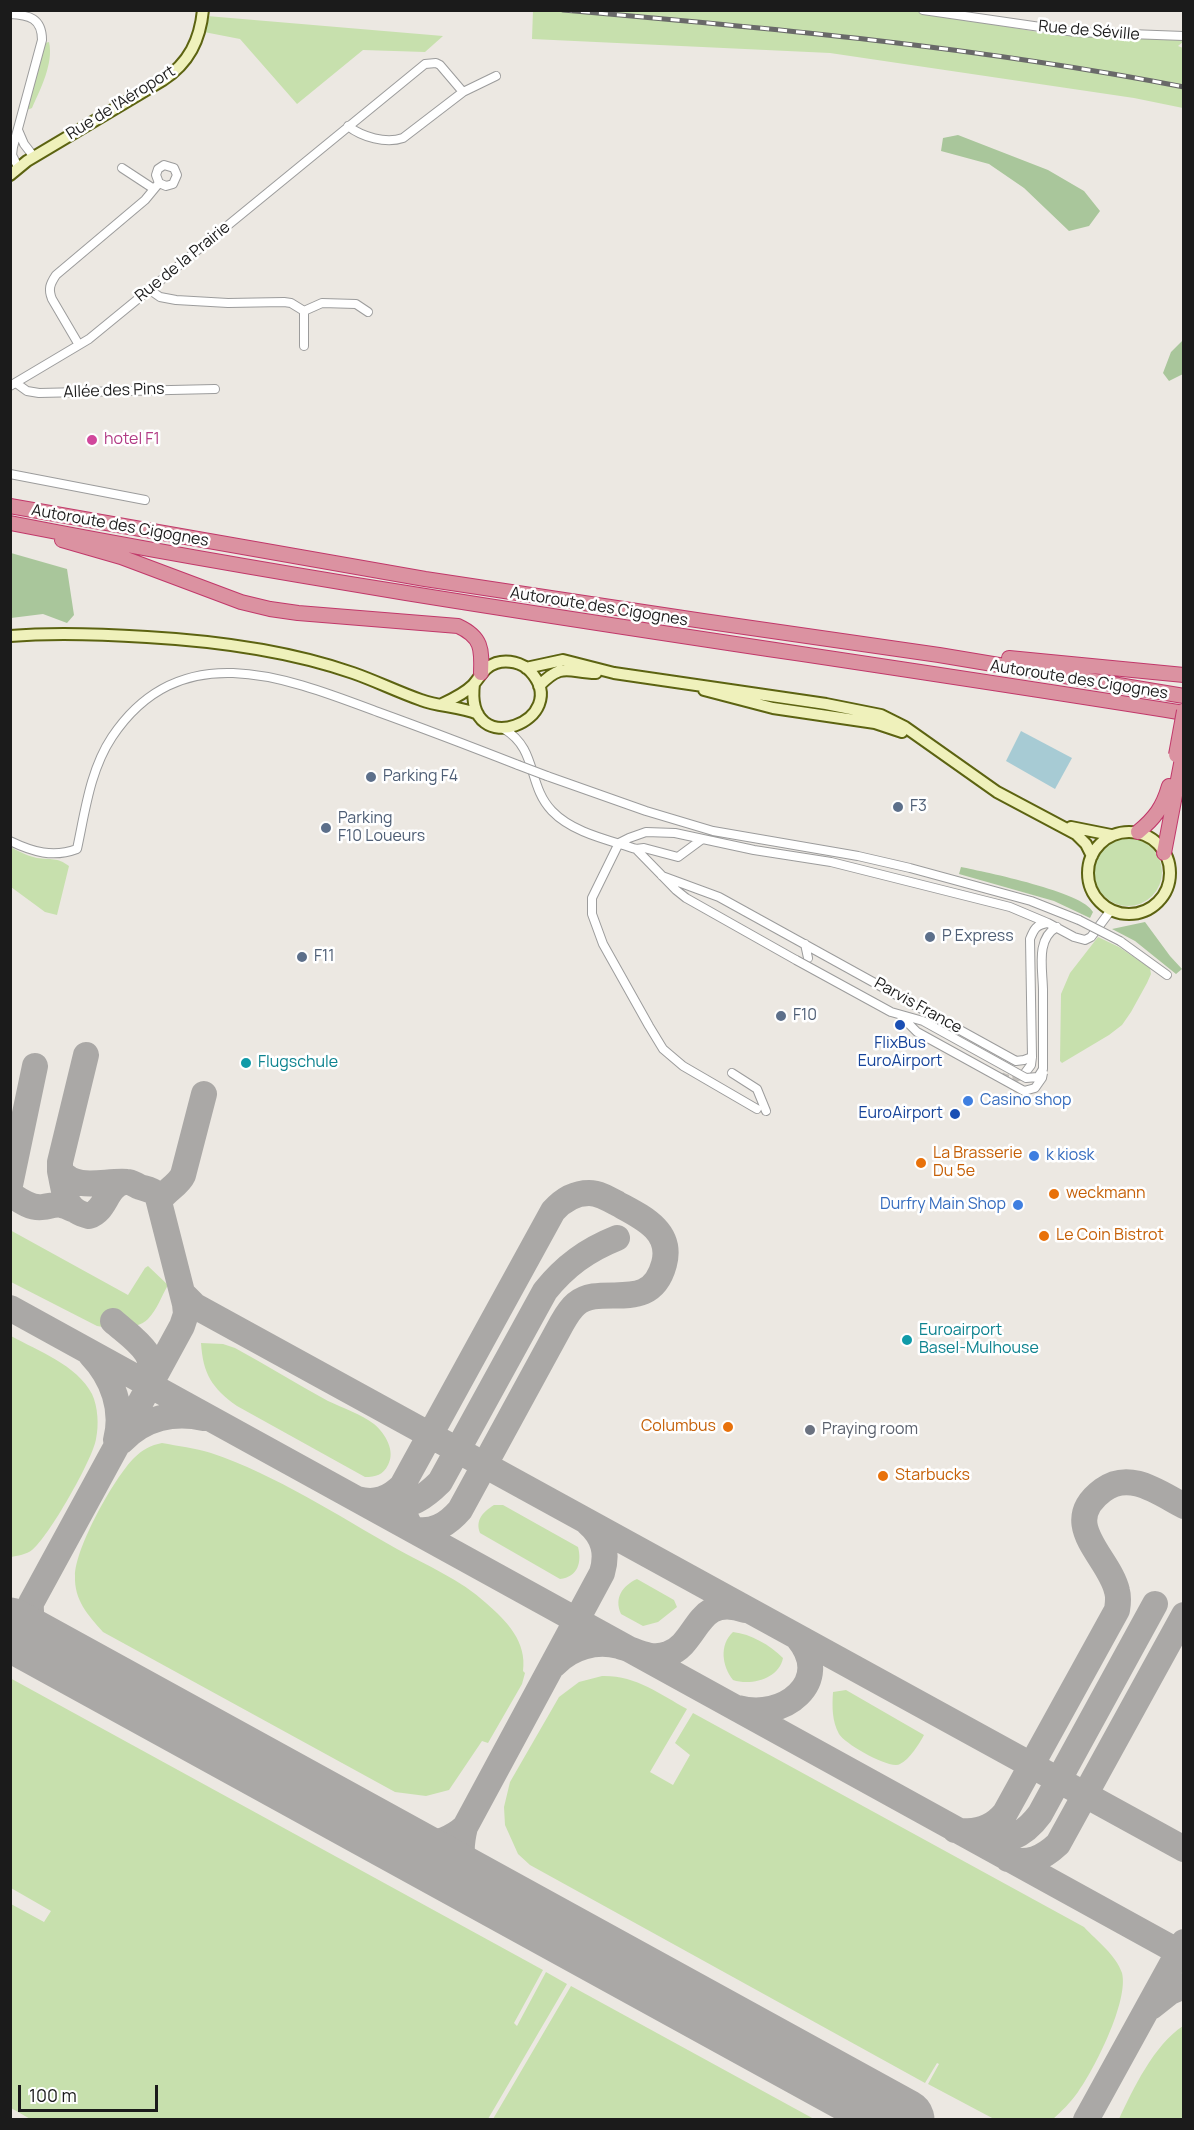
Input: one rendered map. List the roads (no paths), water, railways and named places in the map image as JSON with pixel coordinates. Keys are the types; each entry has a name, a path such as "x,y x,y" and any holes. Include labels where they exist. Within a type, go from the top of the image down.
{"highway":[{"name":"Autoroute des Cigognes","path":"10,506 425,579 939,655 1184,696"},
{"name":"Autoroute des Cigognes","path":"10,523 422,596 1184,712"},
{"path":"33,527 67,542 121,557 241,602 270,609 458,626 469,631 478,640 482,654 477,679"},
{"path":"939,655 995,657 1184,675"},
{"path":"1164,853 1181,753 1184,712"},
{"path":"1138,832 1160,811 1181,753"}],"street":[{"name":"Rue de l'Aéroport","path":"14,171 164,80 178,69 197,42 203,10"},
{"name":"Rue de Séville","path":"923,10 1075,32 1184,36"},
{"path":"10,14 34,18 39,23 42,32 42,40 12,147 14,171"},
{"name":"Rue de la Prairie","path":"13,385 79,345 150,290 425,64 440,65 463,92"},
{"path":"348,126 359,133 385,141 397,141 413,132 463,92 496,76"},
{"path":"18,130 24,144 34,157"},
{"path":"12,147 24,144"},
{"path":"79,345 49,293 51,282 56,275 145,200 156,186 122,168"},
{"path":"150,290 166,299 228,303 284,302 294,304 304,311"},
{"path":"304,311 322,303 356,304 368,312"},
{"path":"304,311 304,346"},
{"name":"Allée des Pins","path":"13,385 39,393 214,388"},
{"path":"10,474 145,500"},
{"path":"10,636 54,632 195,640 252,648 304,659 353,673 422,701 478,714 494,727 504,729 522,743 530,758 537,785 552,811 586,832 636,849 644,848 678,857 701,840"},
{"path":"442,704 464,692 498,663 508,662 526,668 563,660 615,673 826,704 881,715 896,722 997,792 1057,822 1082,839 1092,856"},
{"path":"504,729 524,723 533,715 538,706 539,686 526,668"},
{"path":"539,686 549,675 560,670 598,674 615,673"},
{"path":"10,841 30,849 60,855 77,849 98,763 111,738 138,707 168,686 193,676 223,672 258,674 309,686 548,776 646,811 713,831 858,856 1031,901 1079,920 1120,941 1167,975"},
{"path":"477,679 474,704 478,714"},
{"path":"684,683 773,708 875,723 893,728 924,742"},
{"path":"807,713 826,704"},
{"path":"1057,822 1090,832 1111,835"},
{"path":"1124,831 1138,832 1154,840 1169,860 1170,881 1160,901 1150,909 1138,914 1125,915 1111,910 1096,897 1088,878 1092,856 1097,847 1111,835 1124,831"},
{"path":"757,1109 683,1066 663,1048 648,1026 603,944 590,904 594,891 619,843 646,832 675,833 701,840 831,862 1010,907 1085,940 1091,937 1111,910"},
{"path":"636,849 686,898 891,1012 923,1021 1026,1078 1038,1077 1044,1069"},
{"name":"Parvis France","path":"662,876 719,897 1016,1061 1032,1057"},
{"path":"1025,1073 1031,1065 1032,1057 1030,939 1033,930 1038,925 1048,923"},
{"path":"900,1014 916,1032 1024,1091 1035,1088 1042,1078 1044,1069 1042,943 1050,931 1057,927"},
{"path":"805,944 808,958"},
{"path":"732,1073 757,1089 766,1111"}],"water":[{"path":"1021,731 1072,758 1055,789 1006,761"}],"tunnel":[{"path":"1001,1076 1013,1079 1025,1073"}],"railway":[{"path":"563,10 874,40 1029,61 1184,87"}],"place":[{"name":"hotel F1","path":"92,440"},
{"name":"Parking F4","path":"371,777"},
{"name":"F3","path":"898,807"},
{"name":"Parking F10 Loueurs","path":"326,828"},
{"name":"P Express","path":"930,937"},
{"name":"F11","path":"302,957"},
{"name":"F10","path":"781,1016"},
{"name":"FlixBus EuroAirport","path":"900,1025"},
{"name":"Flugschule","path":"246,1063"},
{"name":"Casino shop","path":"968,1101"},
{"name":"EuroAirport","path":"955,1114"},
{"name":"k kiosk","path":"1034,1156"},
{"name":"La Brasserie Du 5e","path":"921,1163"},
{"name":"weckmann","path":"1054,1194"},
{"name":"Durfry Main Shop","path":"1018,1205"},
{"name":"Le Coin Bistrot","path":"1044,1236"},
{"name":"Euroairport Basel-Mulhouse","path":"907,1340"},
{"name":"Columbus","path":"728,1427"},
{"name":"Praying room","path":"810,1430"},
{"name":"Starbucks","path":"883,1476"}]}
